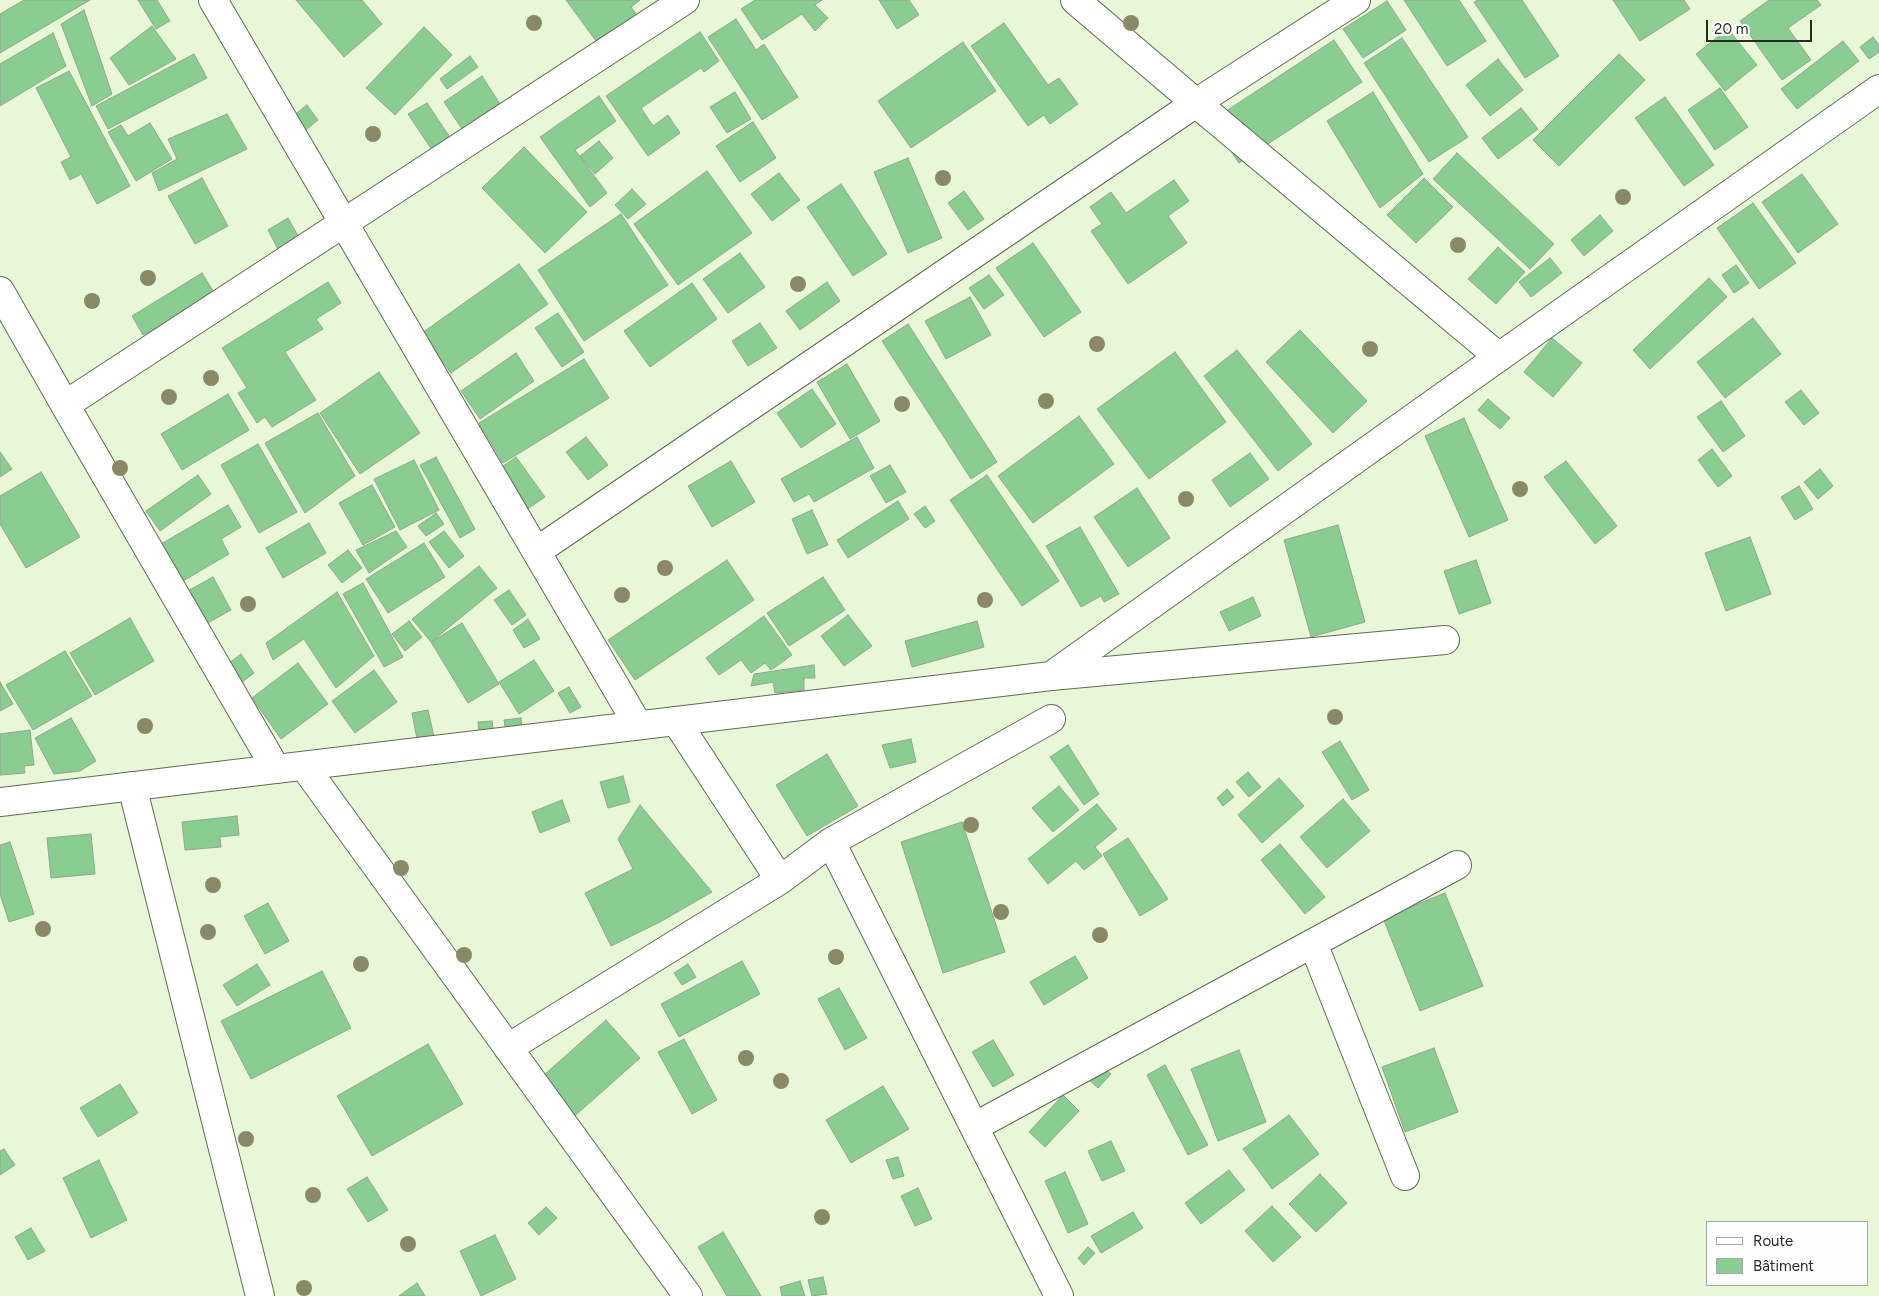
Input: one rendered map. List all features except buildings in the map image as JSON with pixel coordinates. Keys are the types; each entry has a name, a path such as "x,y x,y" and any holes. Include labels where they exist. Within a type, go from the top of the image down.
{"street":[{"path":"65,405 685,0"},
{"path":"1075,0 1499,356"},
{"path":"538,551 1196,103 1356,0"},
{"path":"222,4 345,223 638,725"},
{"path":"1051,676 1499,356 1879,89"},
{"path":"0,291 276,769"},
{"path":"0,802 1051,676 1445,640"},
{"path":"508,1048 780,880 831,842 1051,719"},
{"path":"676,721 780,880"},
{"path":"304,766 688,1296"},
{"path":"132,786 260,1296"},
{"path":"831,842 1059,1296"},
{"path":"974,1127 1457,865"},
{"path":"1313,943 1406,1176"}]}
